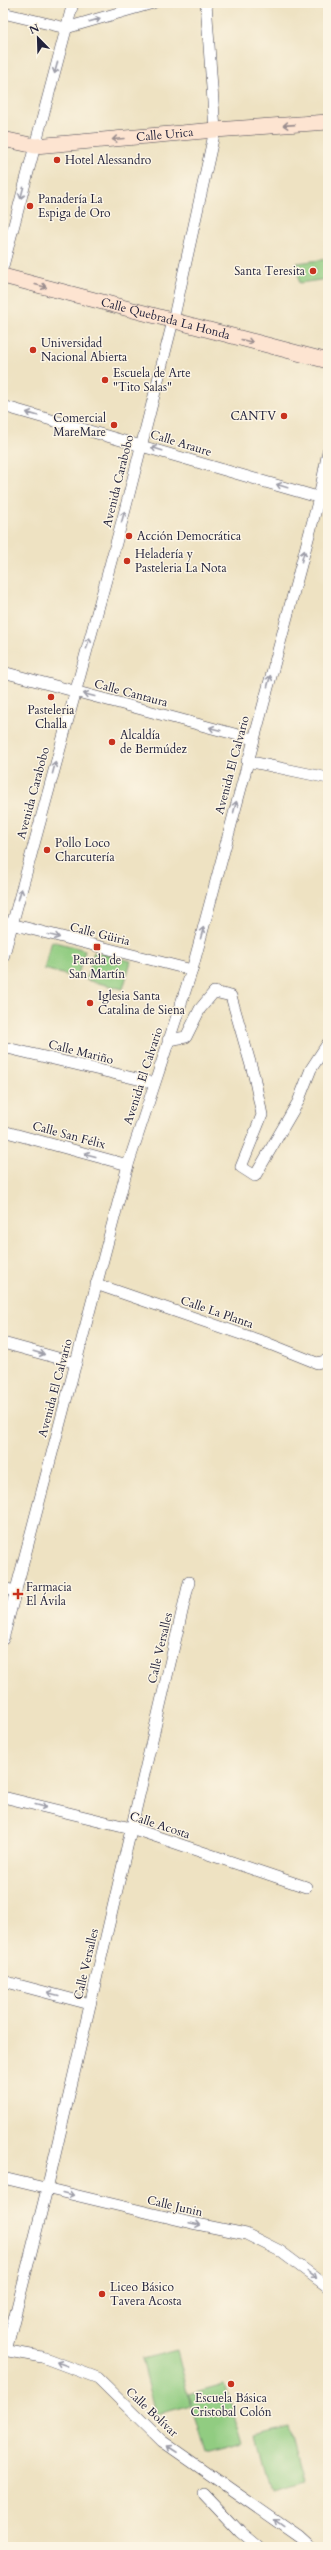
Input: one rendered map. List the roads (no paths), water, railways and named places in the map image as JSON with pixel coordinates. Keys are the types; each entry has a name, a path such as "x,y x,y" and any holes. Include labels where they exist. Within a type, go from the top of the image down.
{"main road":[{"name":"Calle Urica","path":"3,140 35,146 215,130 328,122"},
{"name":"Calle Quebrada La Honda","path":"3,276 328,361"}],"street":[{"path":"3,266 73,3"},
{"path":"3,13 66,28 153,3"},
{"name":"Avenida Carabobo","path":"3,958 7,923 74,691 173,321 215,130 206,3"},
{"name":"Calle Araure","path":"3,406 324,499"},
{"name":"Avenida El Calvario","path":"3,1639 128,1165 192,970 253,739 324,499 328,452"},
{"name":"Calle Cantaura","path":"3,672 253,739"},
{"path":"247,761 328,778"},
{"name":"Calle Güiria","path":"7,923 192,970"},
{"path":"168,1040 186,1036 200,1009 214,992 230,996 254,1076 262,1115 241,1167 255,1176 298,1102 311,1069 328,1043"},
{"name":"Calle Mariño","path":"3,1047 154,1083"},
{"name":"Calle San Félix","path":"3,1131 128,1165"},
{"name":"Calle La Planta","path":"96,1284 317,1363 328,1360"},
{"path":"3,1343 76,1363"},
{"name":"Calle Versalles","path":"4,2351 47,2189 190,1582"},
{"path":"3,1588 16,1591"},
{"name":"Calle Acosta","path":"3,1797 131,1828 306,1887"},
{"path":"3,1981 90,2004"},
{"name":"Calle Junin","path":"3,2178 246,2234 280,2251 328,2287"},
{"name":"Calle Bolívar","path":"4,2351 42,2357 98,2378 162,2442 221,2480 300,2537 310,2547"},
{"path":"204,2494 240,2532 258,2547"}],"place":[{"name":"Hotel Alessandro","path":"57,160"},
{"name":"Panadería La Espiga de Oro","path":"30,206"},
{"name":"Santa Teresita","path":"313,271"},
{"name":"Universidad Nacional Abierta","path":"33,350"},
{"name":"Escuela de Arte \"Tito Salas\"","path":"105,380"},
{"name":"CANTV","path":"284,416"},
{"name":"Comercial MareMare","path":"114,425"},
{"name":"Acción Democrática","path":"129,536"},
{"name":"Heladería y Pasteleria La Nota","path":"127,561"},
{"name":"Pasteleria Challa","path":"51,697"},
{"name":"Alcaldía de Bermúdez","path":"112,742"},
{"name":"Pollo Loco Charcutería","path":"47,850"},
{"name":"Parada de San Martín","path":"97,947"},
{"name":"Iglesia Santa Catalina de Siena","path":"90,1003"},
{"name":"Farmacia El Ávila","path":"18,1594"},
{"name":"Liceo Básico Tavera Acosta","path":"102,2294"},
{"name":"Escuela Básica Cristobal Colón","path":"231,2384"}]}
